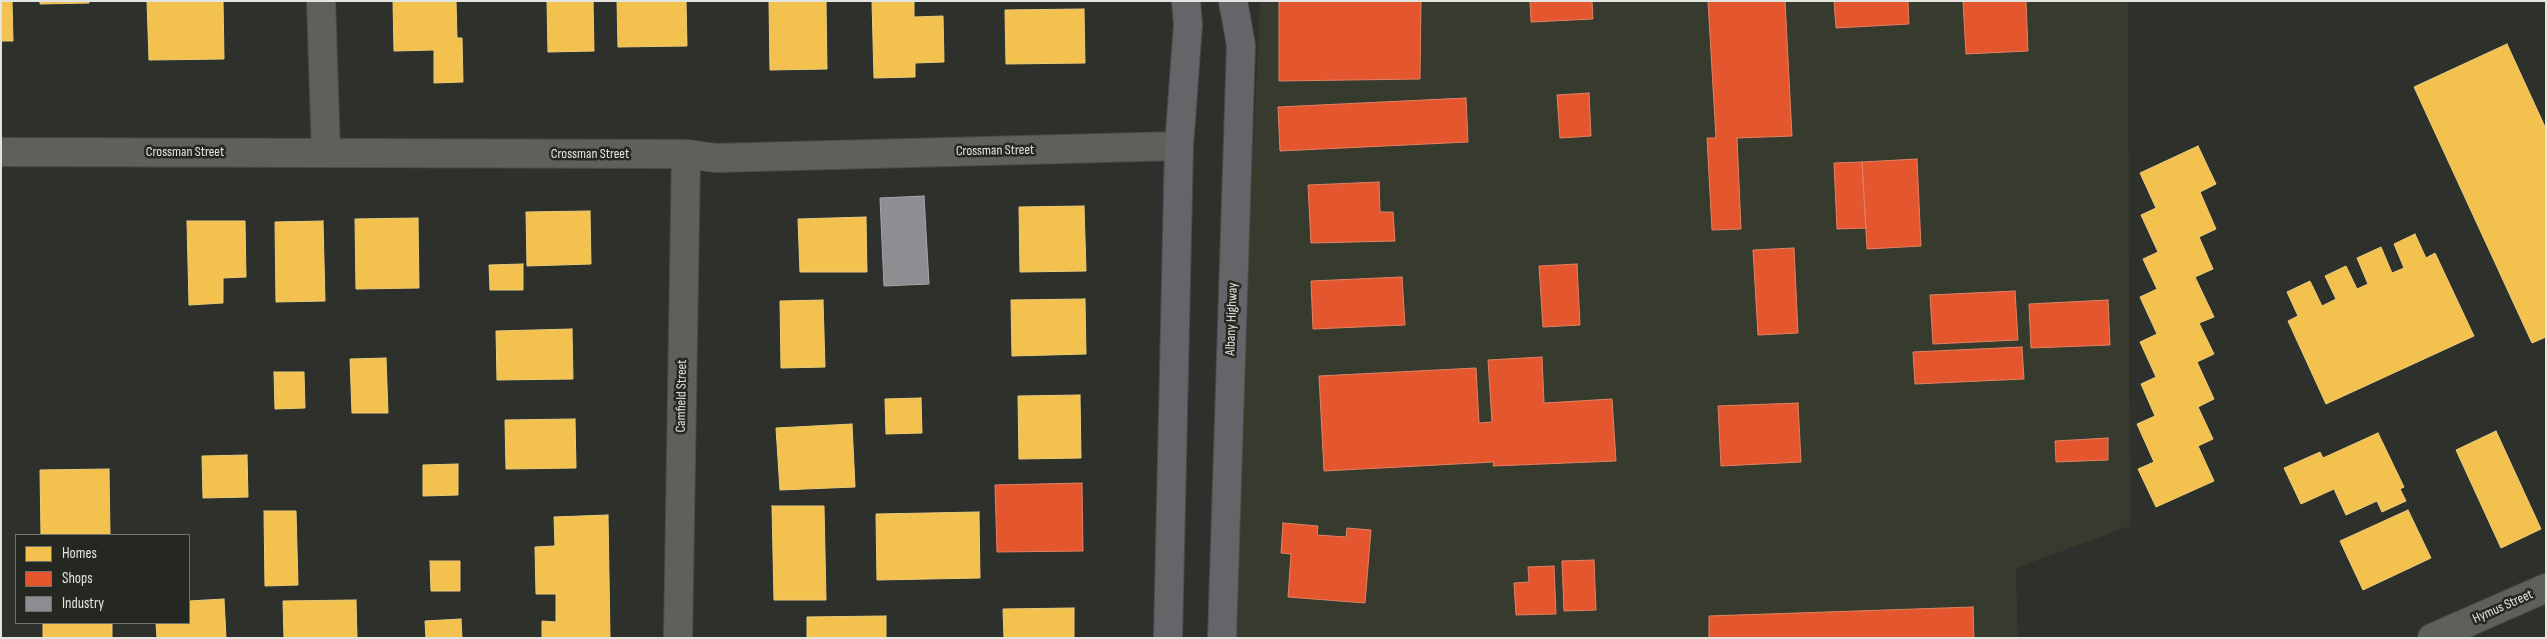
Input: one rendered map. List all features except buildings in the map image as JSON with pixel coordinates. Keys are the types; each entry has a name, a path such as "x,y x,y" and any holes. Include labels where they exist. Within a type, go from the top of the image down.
{"highway":[{"path":"1168,638 1179,146 1188,25 1186,1"},
{"name":"Albany Highway","path":"1222,638 1241,46 1233,1"}],"street":[{"path":"321,1 326,153"},
{"name":"Crossman Street","path":"1,152 686,154 716,158 1179,146"},
{"name":"Camfield Street","path":"678,638 686,154"},
{"name":"Hymus Street","path":"2432,638 2546,588"}],"shaded area":[{"path":"1260,1 2128,1 2130,526 2016,568 2018,638 1230,638"}]}
